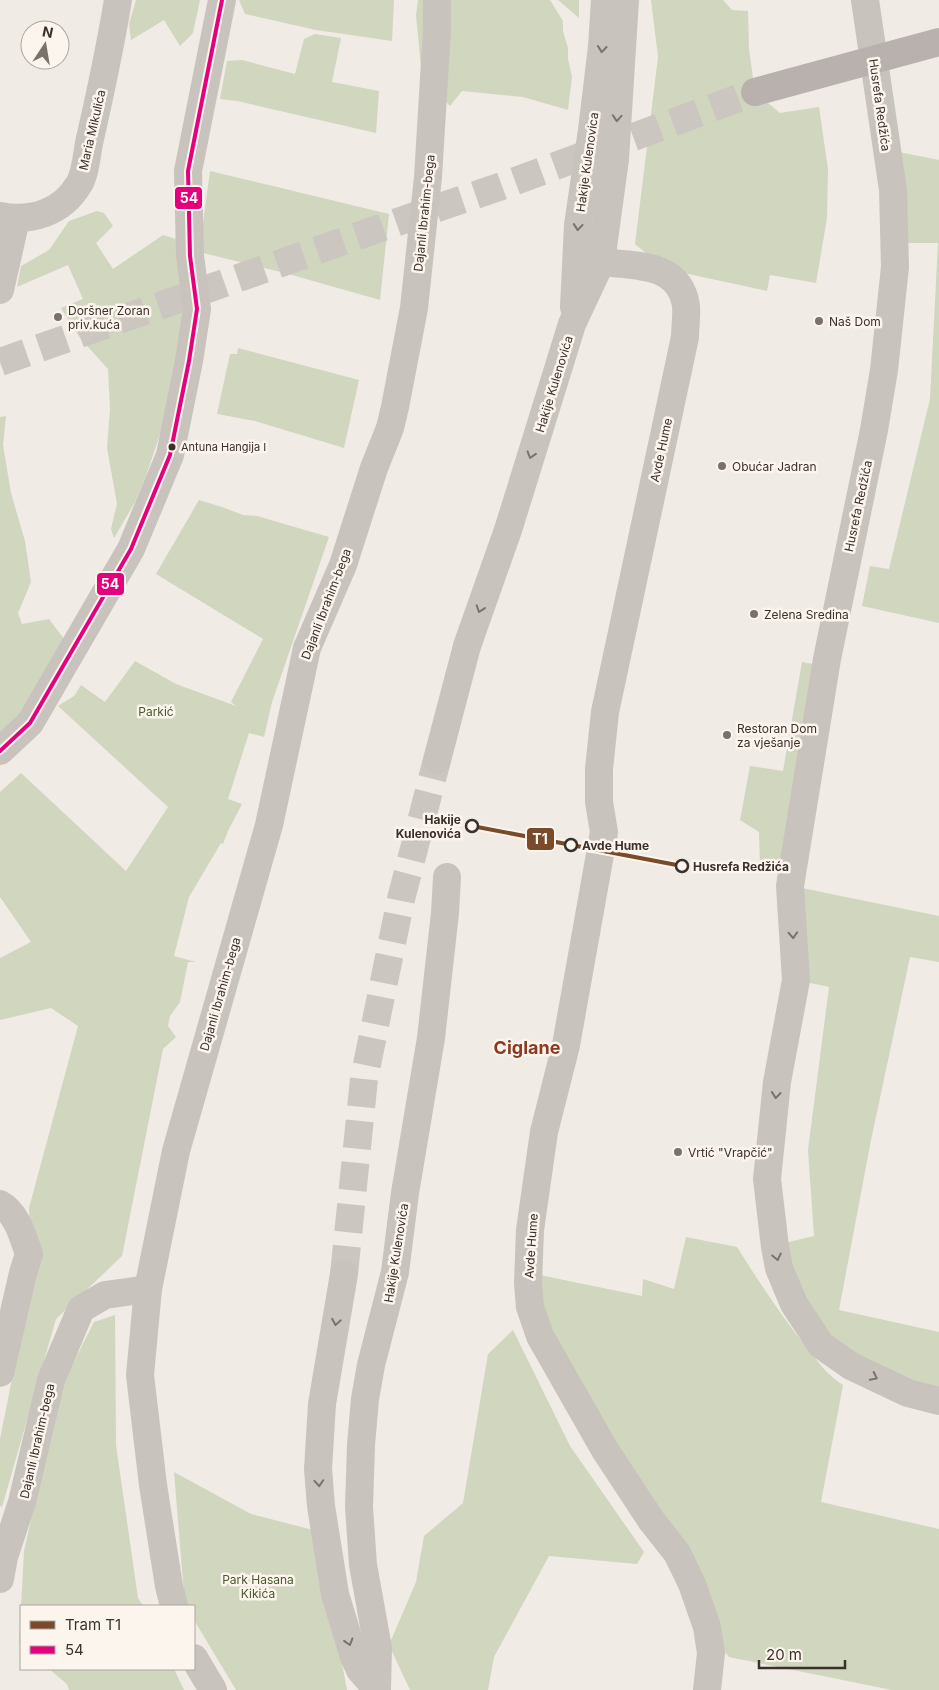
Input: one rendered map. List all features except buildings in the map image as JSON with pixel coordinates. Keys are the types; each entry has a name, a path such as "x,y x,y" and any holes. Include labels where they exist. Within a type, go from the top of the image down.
{"main road":[{"path":"755,92 939,42"}],"street":[{"name":"Maria Mikulića","path":"0,290 8,218 47,214 66,201 80,183 108,61 118,0"},
{"path":"0,751 30,723 126,558 170,454 189,361 197,309 190,256 188,171 222,0"},
{"name":"Dajanli Ibrahim-bega","path":"174,1605 153,1486 140,1375 148,1289 176,1151 269,825 307,648 343,565 374,468 390,428 395,407 414,308 428,177 437,0"},
{"name":"Hakije Kulenovica","path":"572,324 578,225 602,47 605,0"},
{"name":"Hakije Kulenovića","path":"436,760 467,646 508,530 572,324 601,262 615,159 625,0"},
{"name":"Husrefa Redžića","path":"865,0 893,190 895,267 884,370 874,430 827,659 790,886 796,980 777,1082 767,1179 775,1248 780,1268 794,1304 821,1346 851,1366 908,1393 939,1400"},
{"name":"Avde Hume","path":"601,262 652,268 664,272 680,285 686,306 685,337 605,712 599,777 599,802 604,832 566,1044 544,1132 530,1230 528,1283 530,1307 540,1336 605,1450 651,1520 677,1553 692,1584 707,1627 711,1653 707,1690"},
{"name":"Hakije Kulenovića","path":"377,1689 378,1648 363,1565 359,1507 365,1399 371,1365 395,1272 405,1193 431,1038 445,913 447,877"},
{"path":"0,1204 18,1224 29,1254 0,1373"},
{"name":"Hakije Kulenovića","path":"344,1274 322,1404 318,1469 335,1594 354,1657 360,1670 377,1689"},
{"name":"Dajanli Ibrahim-bega","path":"1,1560 22,1502 51,1380 81,1309 105,1295 148,1289"},
{"path":"195,1660 213,1690"}],"green space":[{"path":"136,0 200,0 193,33 180,46 164,20 131,40 129,24"},
{"path":"239,0 394,0 392,41 316,30 245,14"},
{"path":"418,0 550,0 563,21 563,31 568,48 568,59 572,77 568,110 523,97 462,91 450,106 422,78 416,15"},
{"path":"558,0 579,0 579,18"},
{"path":"651,0 723,0 732,10 748,11 749,49 755,92 780,113 819,107 828,169 827,218 816,283 770,275 767,291 665,269 635,244 658,57"},
{"path":"315,34 341,38 332,82 379,91 376,133 237,101 220,99 227,61 242,60 295,74 304,39"},
{"path":"884,149 939,160 939,623 862,606 870,566 889,569 930,399 938,243 894,243"},
{"path":"210,171 389,214 380,300 285,273 199,252"},
{"path":"97,211 104,213 113,226 96,243 113,269 163,235 179,240 184,311 167,413 146,476 135,502 114,538 111,529 117,504 107,448 110,409 108,369 80,338 61,308 83,299 68,265 17,287 21,266 49,250 69,221"},
{"path":"238,348 359,380 344,448 255,421 217,414 230,354 237,354"},
{"path":"6,416 3,445 11,493 25,541 31,582 18,613 22,624 49,619 67,643 0,751 0,417"},
{"name":"Parkić","path":"199,500 243,515 257,516 329,537 272,702 264,737 249,733 228,799 242,804 223,844 221,843 189,897 174,956 196,962 188,962 180,1002 170,1016 168,1026 176,1037 163,1049 122,1256 56,1319 2,1507 0,1506 0,1439 32,1278 29,1208 78,1026 51,1008 0,1020 0,958 31,942 0,897 0,792 21,773 126,871 168,807 58,706 74,696 81,685 105,702 135,661 176,684 236,706 231,702 263,639 156,574"},
{"path":"802,662 818,665 786,874 760,866 759,832 740,820 750,766 783,771"},
{"path":"792,886 939,916 939,962 910,957 870,1145 839,1310 939,1332 939,1401 829,1351 775,1247 814,1236 808,1150 829,987 796,980"},
{"path":"686,1237 737,1247 798,1337 824,1369 843,1385 821,1502 939,1529 939,1690 892,1690 729,1657 697,1620 548,1326 535,1274 642,1296 643,1279 674,1289"},
{"path":"115,1315 116,1445 138,1598 142,1605 21,1605 24,1551 62,1385 94,1322"},
{"path":"513,1330 570,1446 644,1552 637,1564 549,1556 494,1657 488,1690 410,1690 389,1645 416,1582 424,1536 463,1503 488,1354"},
{"name":"Park Hasana Kikića","path":"174,1472 251,1514 317,1531 347,1690 236,1690 195,1622 195,1605 185,1605"},
{"path":"50,1670 174,1670 184,1690 69,1690 67,1684"}],"tunnel":[{"path":"0,362 499,187 755,92"},
{"path":"344,1274 364,1079 401,899 437,760"}],"tram line":[{"name":"T1","path":"472,826 682,866"}],"transit line":[{"name":"54","path":"0,751 30,723 131,549 170,455 189,361 197,309 190,256 188,171 222,0"}],"place":[{"name":"Doršner Zoran priv.kuća","path":"58,317"},
{"name":"Naš Dom","path":"819,321"},
{"name":"Antuna Hangija I","path":"172,447"},
{"name":"Obućar Jadran","path":"722,466"},
{"name":"Zelena Sredina","path":"754,614"},
{"name":"Restoran Dom za vješanje","path":"727,735"},
{"name":"Hakije Kulenovića","path":"472,826"},
{"name":"Avde Hume","path":"571,845"},
{"name":"Husrefa Redžića","path":"682,866"},
{"name":"Vrtić \"Vrapčić\"","path":"678,1152"}],"district":[{"name":"Ciglane","path":"527,1047"}]}
